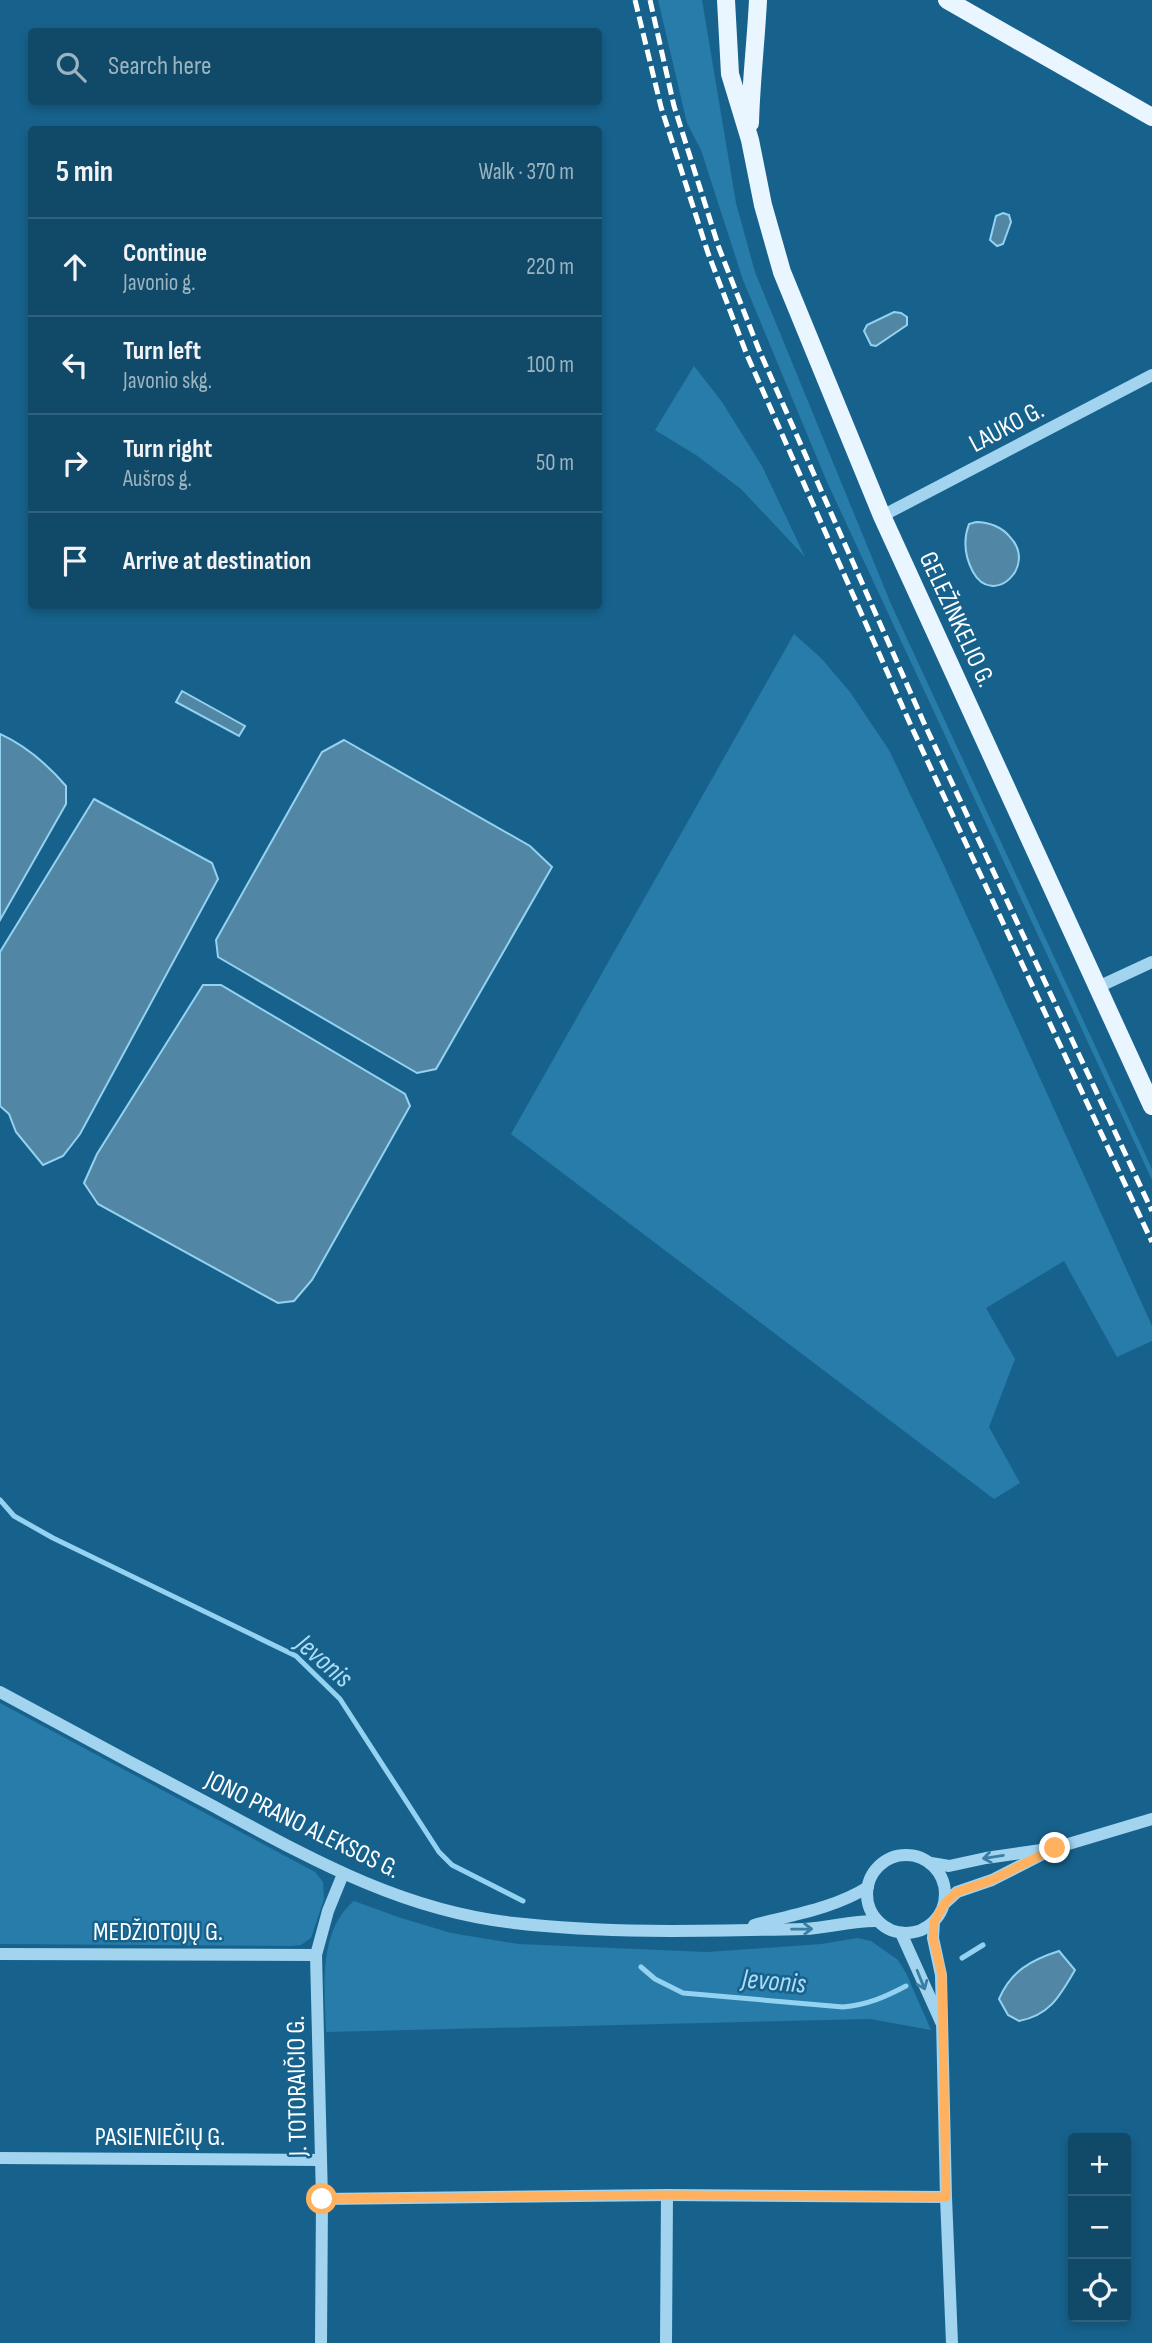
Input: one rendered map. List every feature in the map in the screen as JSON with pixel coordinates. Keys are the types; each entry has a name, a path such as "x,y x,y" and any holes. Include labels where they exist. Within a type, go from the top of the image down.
{"main road":[{"path":"713,0 718,38 730,74"},
{"name":"GELEŽINKELIO G.","path":"726,0 730,74 750,141 763,205 782,272 882,516 1152,1106"},
{"name":"GELEŽINKELIO G.","path":"746,0 746,36 751,78"},
{"name":"GELEŽINKELIO G.","path":"750,141 751,78 757,36 758,0"},
{"path":"947,0 1152,117"}],"street":[{"name":"LAUKO G.","path":"882,516 1152,375"},
{"path":"1098,987 1152,962"},
{"name":"JONO PRANO ALEKSOS G.","path":"0,1692 343,1874 405,1900 445,1911 512,1923 649,1931 825,1928 862,1920 878,1921"},
{"path":"934,1922 919,1931 901,1933 892,1931 878,1921 869,1905 867,1887 875,1870 890,1858 910,1855 949,1866 1055,1848 1152,1819"},
{"path":"952,2343 942,1975 933,1938 934,1922 945,1903 957,1892 992,1880 1055,1848"},
{"path":"931,1863 944,1881 945,1903"},
{"name":"J. TOTORAIČIO G.","path":"321,2343 322,2199 316,1955 328,1911 343,1874"},
{"name":"JONO PRANO ALEKSOS G.","path":"734,1930 817,1908 855,1895 867,1887"},
{"path":"901,1933 943,2026"},
{"name":"MEDŽIOTOJŲ G.","path":"0,1954 316,1955"},
{"name":"PASIENIEČIŲ G.","path":"0,2158 320,2160"},
{"path":"322,2199 667,2195 946,2197"},
{"path":"666,2343 667,2195"}],"shaded area":[{"path":"658,0 702,0 736,203 755,272 891,604 1152,1169 1152,1180 827,482 743,280 701,150 687,123"},
{"path":"1003,213 1009,215 1011,222 1003,244 997,246 990,240 996,216"},
{"path":"894,312 907,317 907,325 876,346 871,345 864,331 867,325"},
{"path":"694,366 722,402 762,466 805,557 741,489 696,455 655,430"},
{"path":"969,524 990,524 1007,533 1017,548 1019,560 1016,570 1010,579 1001,584 991,586 981,582 970,566 966,536"},
{"path":"794,634 821,658 850,692 889,750 1152,1326 1152,1341 1117,1357 1064,1261 986,1308 1015,1359 989,1427 1020,1483 994,1499 511,1134"},
{"path":"182,691 245,726 239,736 176,702"},
{"path":"0,734 28,750 59,778 66,786 66,804 0,920"},
{"path":"344,740 530,846 552,867 436,1069 417,1073 218,957 216,940 322,752"},
{"path":"94,799 212,863 218,879 80,1134 63,1156 43,1165 16,1132 9,1114 0,1106 0,952"},
{"path":"203,985 221,985 405,1094 410,1106 312,1280 294,1301 278,1303 98,1204 84,1183 97,1154"},
{"path":"0,1703 315,1872 323,1882 324,1899 311,1938 301,1945 291,1946 0,1944"},
{"path":"354,1901 451,1933 518,1944 707,1952 821,1944 857,1938 871,1941 898,1960 931,2030 870,2019 326,2032 325,1980 329,1945 334,1928"},
{"path":"1059,1951 1075,1970 1059,1996 1046,2009 1030,2018 1019,2021 1008,2015 999,1999 1010,1981 1031,1963"}],"waterway":[{"name":"Jevonis","path":"0,1500 14,1516 53,1538 296,1656 340,1699 439,1852 452,1865 523,1901"},
{"name":"Jevonis","path":"962,1958 983,1945"},
{"name":"Jevonis","path":"641,1967 655,1979 683,1993 843,2007 876,2000 906,1986"}],"railway":[{"path":"635,0 661,107 708,253 747,355 912,728 1152,1242"},
{"path":"650,0 674,106 719,248 759,350 924,723 1152,1211"}],"route":[{"path":"322,2199 667,2195 946,2197 942,1975 933,1938 934,1922 945,1903 957,1892 992,1880 1055,1848"}]}
